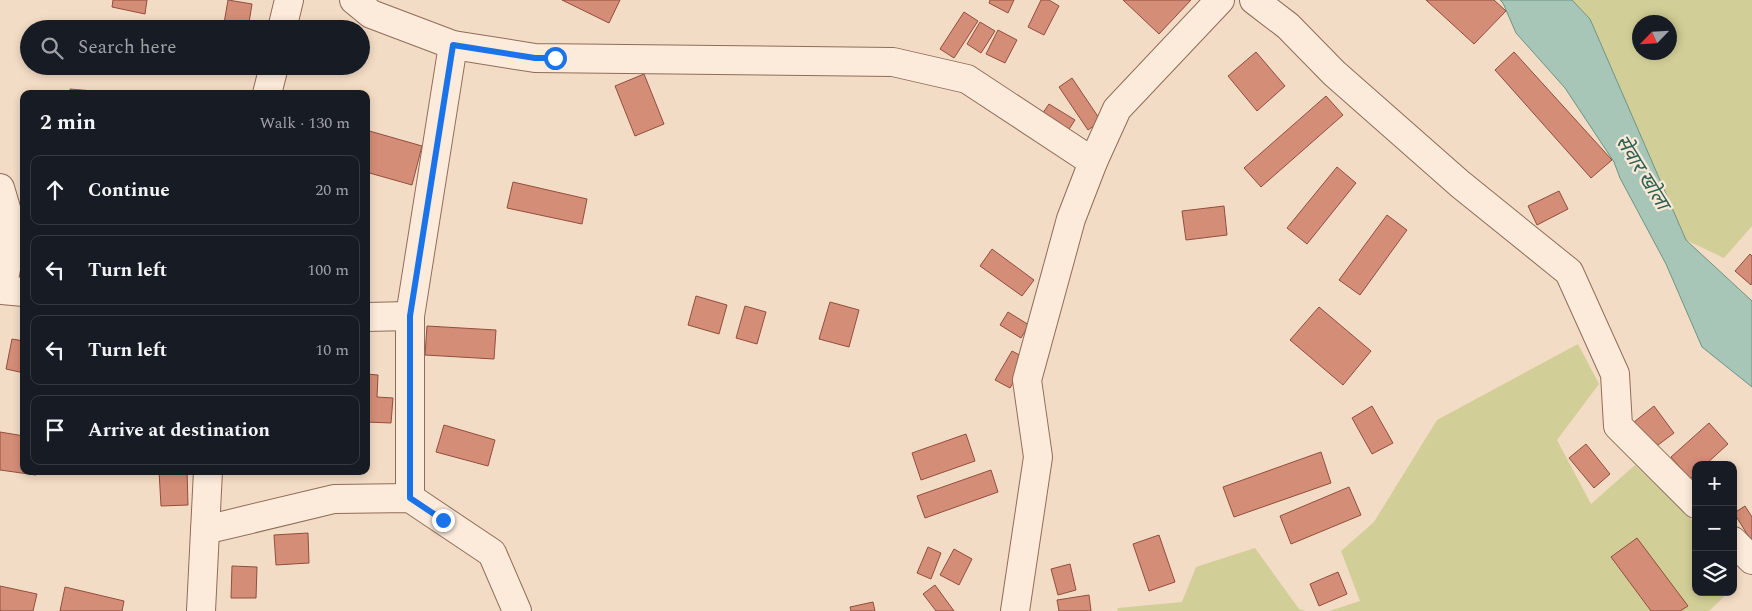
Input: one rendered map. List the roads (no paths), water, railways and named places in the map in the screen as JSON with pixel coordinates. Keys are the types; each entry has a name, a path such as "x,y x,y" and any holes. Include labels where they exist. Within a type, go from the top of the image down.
{"street":[{"path":"284,20 289,0"},
{"path":"354,0 371,14 453,45 535,58 893,62 967,79 1093,162"},
{"path":"1015,611 1038,457 1027,380 1071,219 1093,162 1117,109 1220,0"},
{"path":"1254,0 1288,26 1334,73 1460,184 1569,272 1615,374 1618,426 1692,500"},
{"path":"410,498 410,316 453,45"},
{"path":"269,90 272,75"},
{"path":"0,188 13,232 9,291"},
{"path":"370,317 410,316"},
{"path":"201,611 208,475"},
{"path":"205,530 334,499 410,498 492,553 517,611"},
{"path":"1737,545 1752,560"}],"water":[{"name":"सेवार खोला","path":"1500,0 1572,0 1590,19 1686,240 1752,301 1752,387 1702,347 1666,264 1620,178 1614,162 1565,88 1516,33"}]}
